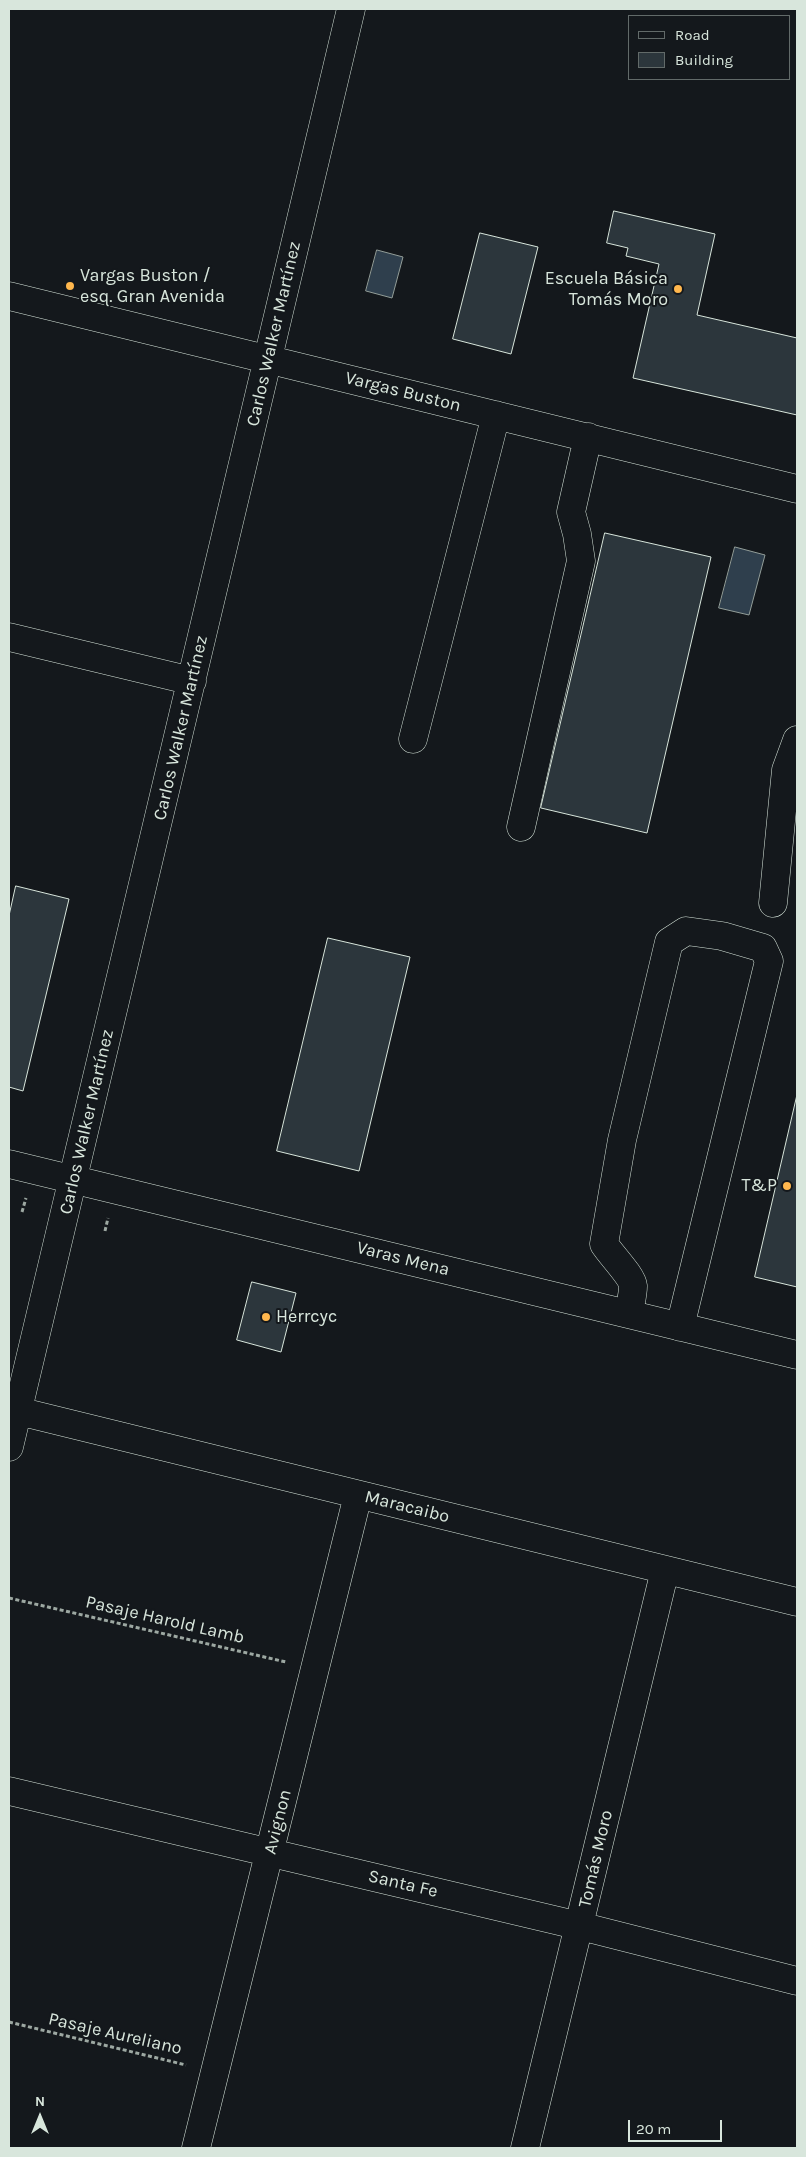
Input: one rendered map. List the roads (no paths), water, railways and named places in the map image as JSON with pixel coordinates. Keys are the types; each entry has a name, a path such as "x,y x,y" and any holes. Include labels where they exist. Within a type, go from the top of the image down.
{"street":[{"name":"Carlos Walker Martínez","path":"9,1447 350,9"},
{"name":"Vargas Buston","path":"9,296 797,489"},
{"path":"413,739 496,415"},
{"path":"522,827 581,561 571,512 588,437"},
{"path":"9,637 192,681"},
{"path":"773,903 786,770 797,740"},
{"path":"629,1314 633,1285 628,1274 617,1263 604,1244 622,1140 669,942 686,931 722,936 763,948 769,961 680,1327"},
{"name":"Varas Mena","path":"9,1164 797,1355"},
{"name":"Maracaibo","path":"18,1411 797,1602"},
{"name":"Avignon","path":"196,2148 358,1495"},
{"name":"Tomás Moro","path":"525,2148 665,1570"},
{"name":"Santa Fe","path":"9,1791 580,1926 797,1981"}],"water":[{"path":"377,250 403,257 392,298 366,291"},
{"path":"735,547 765,555 749,615 719,608"}],"place":[{"name":"Vargas Buston / esq. Gran Avenida","path":"70,286"},
{"name":"Escuela Básica Tomás Moro","path":"678,289"},
{"name":"T&P","path":"787,1186"},
{"name":"Herrcyc","path":"266,1317"}]}
